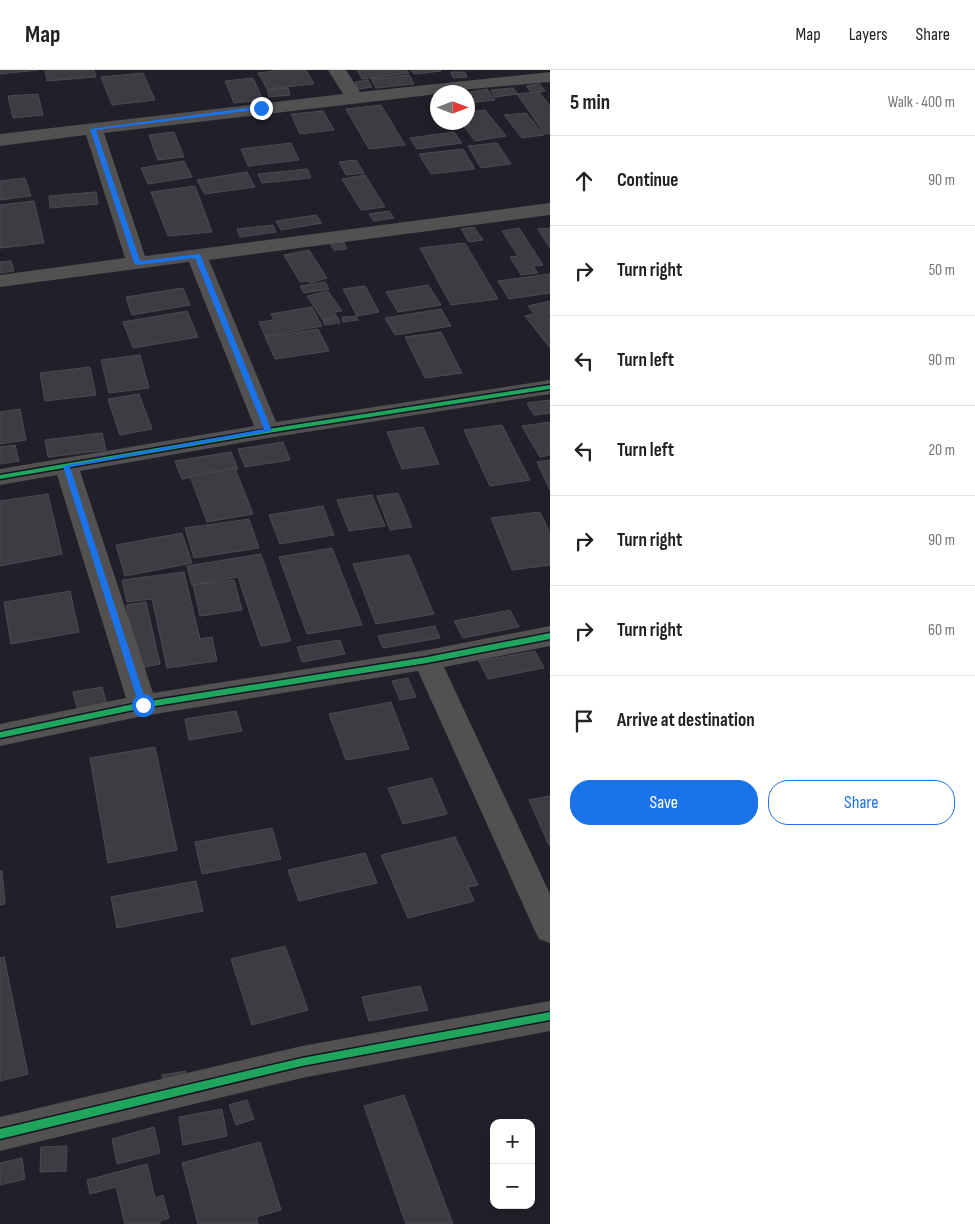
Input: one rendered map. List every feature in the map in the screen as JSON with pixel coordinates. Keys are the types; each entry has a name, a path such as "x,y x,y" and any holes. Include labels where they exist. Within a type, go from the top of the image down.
{"street":[{"path":"337,70 354,97"},
{"path":"0,140 354,97 550,77"},
{"path":"93,129 138,263"},
{"path":"0,281 550,209"},
{"path":"197,256 268,431"},
{"path":"0,477 268,431 550,388"},
{"path":"66,466 143,705"},
{"path":"0,735 143,705 427,660 550,636"},
{"path":"427,660 550,929"},
{"path":"0,1134 302,1062 550,1016"}],"building":[{"path":"0,70 38,70 0,74"},
{"path":"45,70 94,70 96,77 47,81"},
{"path":"306,70 314,84 267,89 258,73"},
{"path":"357,70 406,70 409,73 362,79"},
{"path":"411,70 440,70 441,71 414,74"},
{"path":"451,72 465,72 467,77 453,78"},
{"path":"143,73 155,100 112,105 101,77"},
{"path":"409,75 414,84 376,88 371,79"},
{"path":"253,78 263,100 234,103 225,81"},
{"path":"368,80 372,87 358,89 355,82"},
{"path":"540,84 545,91 532,93 526,86"},
{"path":"288,88 290,95 269,97 267,90"},
{"path":"513,88 518,94 495,97 491,90"},
{"path":"487,89 495,100 475,102 475,91"},
{"path":"539,92 550,106 550,133 545,134 517,94"},
{"path":"38,94 43,115 13,118 8,96"},
{"path":"381,105 405,145 369,149 346,109"},
{"path":"485,110 506,136 475,141 467,130 475,130 475,111"},
{"path":"323,111 334,130 300,134 291,114"},
{"path":"526,113 544,135 522,138 504,115"},
{"path":"174,132 184,157 158,160 149,135"},
{"path":"454,132 462,143 417,149 410,138"},
{"path":"291,143 299,160 248,166 241,149"},
{"path":"497,143 511,164 481,168 468,146"},
{"path":"463,149 475,169 431,174 419,154"},
{"path":"356,160 364,173 346,175 339,162"},
{"path":"184,161 192,177 148,184 141,168"},
{"path":"307,169 311,178 262,183 258,174"},
{"path":"247,172 255,187 205,194 197,180"},
{"path":"365,175 385,207 361,210 342,179"},
{"path":"25,178 31,196 0,200 0,181"},
{"path":"195,186 212,232 168,236 151,192"},
{"path":"96,192 98,204 50,208 49,196"},
{"path":"34,201 44,243 0,248 0,205"},
{"path":"389,211 394,218 374,221 369,214"},
{"path":"316,215 322,223 281,230 276,221"},
{"path":"273,225 276,232 240,237 237,229"},
{"path":"474,227 483,240 469,242 461,229"},
{"path":"519,228 543,265 533,266 538,273 521,275 510,257 518,256 502,231"},
{"path":"550,228 550,248 538,229"},
{"path":"343,241 347,249 334,250 330,243"},
{"path":"465,243 498,299 451,305 420,248"},
{"path":"309,250 327,278 310,283 308,281 300,282 284,255"},
{"path":"11,261 14,271 0,273 0,262"},
{"path":"550,274 550,293 509,299 498,281"},
{"path":"325,282 329,289 304,293 300,286"},
{"path":"428,285 441,305 398,312 386,292"},
{"path":"365,286 379,312 357,316 343,289"},
{"path":"183,288 190,305 132,315 126,297"},
{"path":"328,291 342,311 334,312 337,317 323,320 307,296"},
{"path":"550,301 550,348 525,316 534,314 528,306"},
{"path":"312,307 322,326 265,336 259,322 274,320 271,314"},
{"path":"441,309 451,326 395,335 385,318"},
{"path":"187,311 198,337 133,348 123,322"},
{"path":"356,316 358,320 343,322 342,317"},
{"path":"338,318 340,323 325,325 323,321"},
{"path":"318,329 329,351 275,359 265,337"},
{"path":"441,332 462,373 425,378 405,337"},
{"path":"140,355 149,388 109,393 101,360"},
{"path":"90,367 96,395 45,401 40,373"},
{"path":"139,394 152,429 120,435 108,399"},
{"path":"550,400 550,413 534,415 527,403"},
{"path":"20,409 26,440 0,444 0,412"},
{"path":"550,422 550,455 540,457 522,426"},
{"path":"502,425 530,480 490,486 464,430"},
{"path":"423,427 439,464 402,469 387,432"},
{"path":"102,433 106,450 48,457 45,440"},
{"path":"283,442 290,460 245,467 238,449"},
{"path":"15,445 19,461 0,464 0,447"},
{"path":"231,452 238,469 182,479 175,461"},
{"path":"550,460 550,490 537,462"},
{"path":"235,468 253,514 207,522 190,476"},
{"path":"398,493 412,527 390,530 377,496"},
{"path":"48,494 62,554 0,566 0,501"},
{"path":"372,495 385,526 349,531 337,500"},
{"path":"323,506 334,535 280,544 269,515"},
{"path":"540,512 550,533 550,565 512,570 491,518"},
{"path":"249,519 259,548 194,558 185,528"},
{"path":"182,533 192,563 125,576 116,545"},
{"path":"332,548 362,625 307,634 279,557"},
{"path":"261,554 291,641 261,646 238,577 192,585 187,566"},
{"path":"409,555 434,614 376,624 353,564"},
{"path":"184,572 200,639 212,637 217,661 167,668 152,599 127,602 122,580"},
{"path":"234,580 242,610 200,616 193,585"},
{"path":"70,591 79,632 11,644 4,602"},
{"path":"146,602 160,664 140,668 126,605"},
{"path":"510,610 519,627 463,638 454,621"},
{"path":"435,626 440,638 383,648 378,636"},
{"path":"340,640 345,654 302,662 297,647"},
{"path":"535,651 544,668 488,679 479,661"},
{"path":"408,678 416,697 400,700 392,681"},
{"path":"102,687 109,711 79,716 73,692"},
{"path":"391,702 409,749 346,760 329,714"},
{"path":"236,711 242,731 189,740 185,719"},
{"path":"155,747 177,850 108,863 90,758"},
{"path":"432,778 447,814 403,824 388,788"},
{"path":"550,796 550,845 549,845 529,800"},
{"path":"272,828 281,859 202,874 195,842"},
{"path":"455,837 478,885 468,887 474,901 408,918 381,855"},
{"path":"365,853 377,883 299,901 288,870"},
{"path":"2,870 5,904 0,905 0,871"},
{"path":"196,881 203,911 117,928 111,897"},
{"path":"285,946 308,1010 252,1025 231,959"},
{"path":"4,957 28,1074 0,1081 0,958"},
{"path":"420,986 428,1010 369,1021 362,997"},
{"path":"186,1071 188,1082 163,1086 162,1075"},
{"path":"404,1095 453,1224 406,1224 364,1106"},
{"path":"247,1100 254,1119 236,1125 229,1105"},
{"path":"222,1109 227,1136 183,1145 179,1117"},
{"path":"154,1127 160,1153 117,1164 112,1139"},
{"path":"260,1142 281,1210 256,1217 258,1224 198,1224 182,1163"},
{"path":"67,1146 66,1171 40,1172 41,1147"},
{"path":"22,1158 25,1179 0,1185 0,1163"},
{"path":"147,1164 155,1198 163,1195 169,1218 160,1221 160,1224 125,1224 116,1187 90,1194 87,1180"}],"cycle path":[{"path":"0,477 268,431 550,387"},
{"path":"0,735 143,705 427,660 550,636"},
{"path":"0,1134 302,1062 550,1016"}],"route":[{"path":"143,705 66,466 268,431 197,256 138,263 93,129 261,108"}]}
